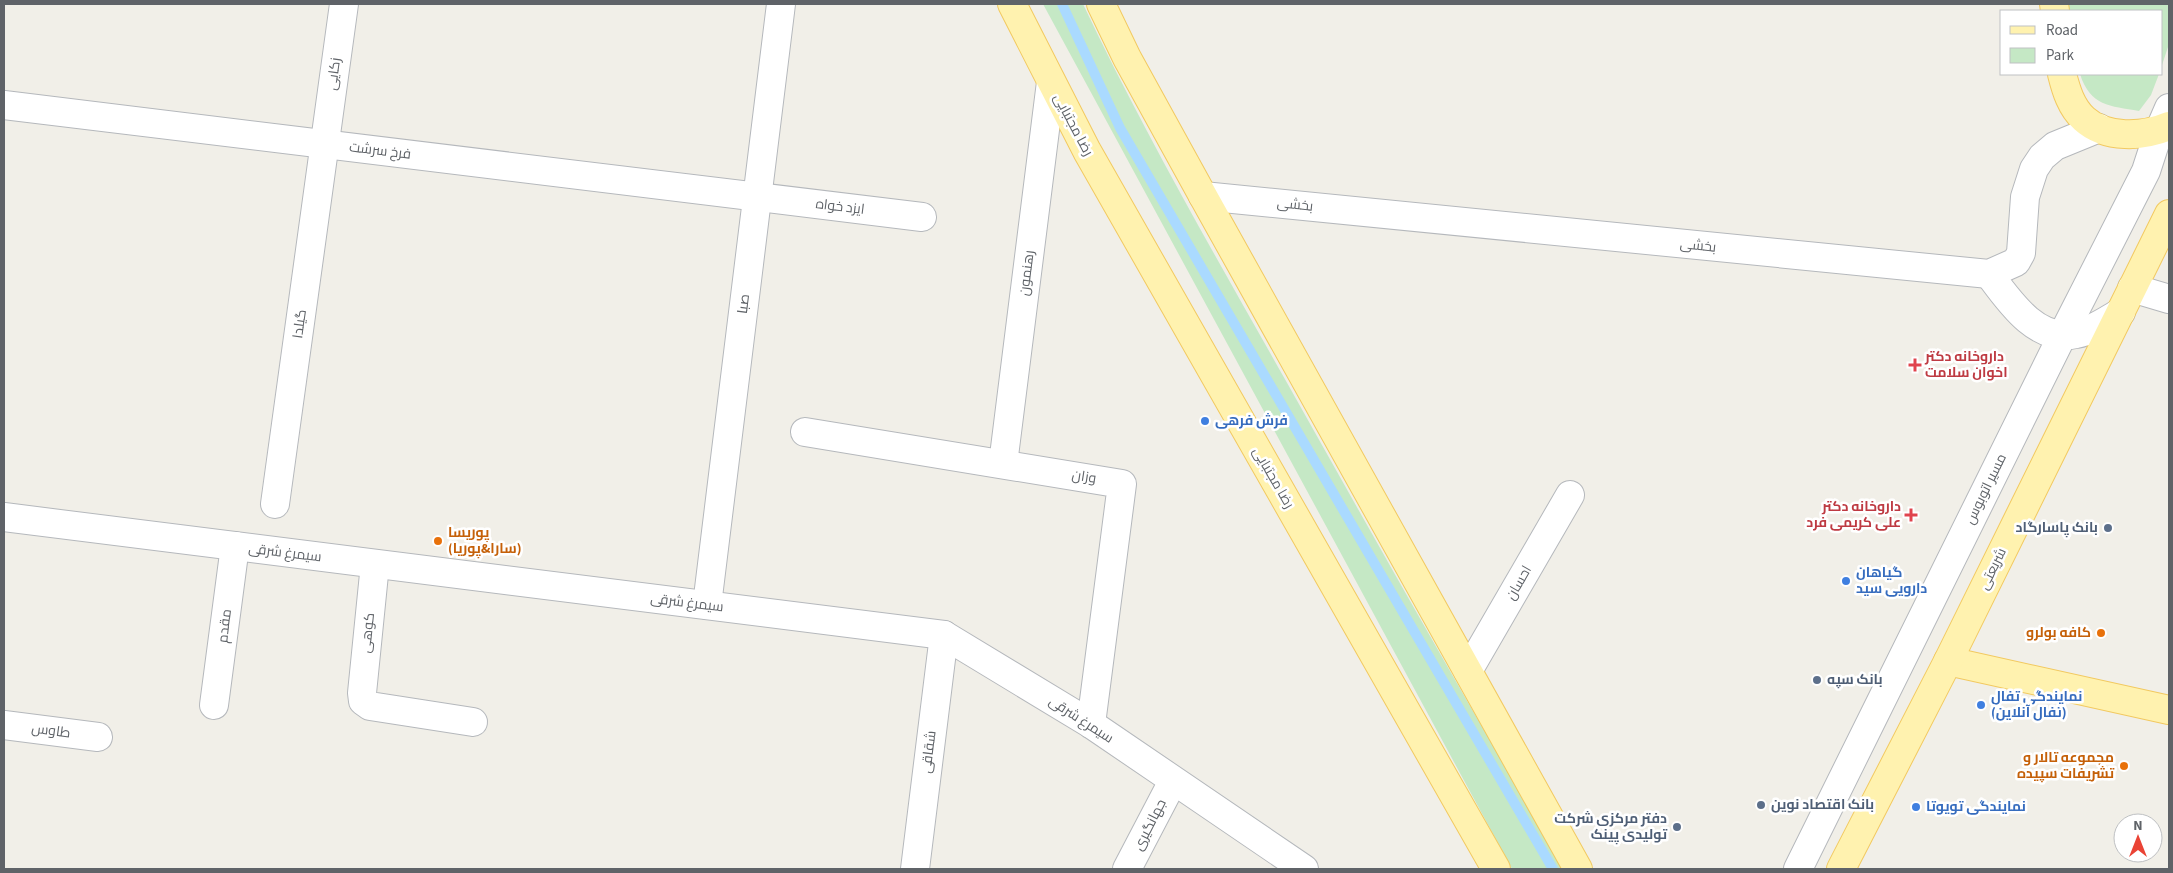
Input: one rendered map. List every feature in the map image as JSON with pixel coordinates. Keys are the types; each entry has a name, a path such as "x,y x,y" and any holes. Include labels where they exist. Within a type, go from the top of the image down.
{"main road":[{"name":"رضا مجتبایی","path":"1012,4 1087,152 1496,869"},
{"path":"1101,4 1127,58 1203,196 1578,869"},
{"path":"2062,75 2065,89 2072,104 2084,119 2099,128 2118,134 2137,134 2166,121"},
{"name":"شریعتی","path":"1841,869 1948,661 2169,214"},
{"path":"1948,661 2169,710"}],"street":[{"name":"زکایی","path":"325,144 344,4"},
{"name":"صبا","path":"707,605 781,4"},
{"name":"رهنمون","path":"1003,464 1051,82"},
{"name":"فرخ سرشت","path":"4,105 757,197"},
{"name":"مسیر اتوبوس","path":"1798,869 2062,336 2146,171 2166,121"},
{"name":"بخشی","path":"1203,196 1989,274 2016,262 2021,253 2025,197 2034,169 2042,157 2055,146 2099,128"},
{"name":"گیلدا","path":"275,504 325,144"},
{"name":"ایزد خواه","path":"757,197 922,217"},
{"path":"1989,274 2019,312 2034,325 2062,336 2077,334 2121,312"},
{"path":"2132,288 2169,299"},
{"name":"وزان","path":"805,432 1122,484 1091,724"},
{"name":"احسان","path":"1468,671 1570,495"},
{"name":"سیمرغ شرقی","path":"4,517 944,635 1091,724 1304,869"},
{"name":"مقدم","path":"214,705 235,546"},
{"name":"کوهی","path":"375,564 362,693 363,701 370,706 473,722"},
{"name":"شقاقی","path":"914,869 944,635"},
{"name":"طاوس","path":"4,725 98,738"},
{"name":"جهانگیری","path":"1127,869 1173,781"}],"green space":[{"path":"1043,4 1083,4 1131,100 1207,241 1424,626 1565,869 1512,869"},
{"path":"2068,4 2169,4 2169,44 2163,62 2163,10 2069,10"},
{"path":"2080,75 2159,75 2151,95 2139,111 2102,103 2089,93"}],"waterway":[{"path":"1062,4 1120,128 1553,869"}],"place":[{"name":"داروخانه دکتر اخوان سلامت","path":"1915,365"},
{"name":"فرش فرهی","path":"1205,421"},
{"name":"داروخانه دکتر علی کریمی فرد","path":"1911,515"},
{"name":"بانک پاسارگاد","path":"2108,528"},
{"name":"پوریسا (سارا&پوریا)","path":"438,541"},
{"name":"گیاهان دارویی سید","path":"1846,581"},
{"name":"کافه بولرو","path":"2101,633"},
{"name":"بانک سپه","path":"1817,680"},
{"name":"نمایندگی تفال (تفال آنلاین)","path":"1981,705"},
{"name":"مجموعه تالار و تشریفات سپیده","path":"2124,766"},
{"name":"بانک اقتصاد نوین","path":"1761,805"},
{"name":"نمایندگی تویوتا","path":"1916,807"},
{"name":"دفتر مرکزی شرکت تولیدی پینک","path":"1677,827"}]}
